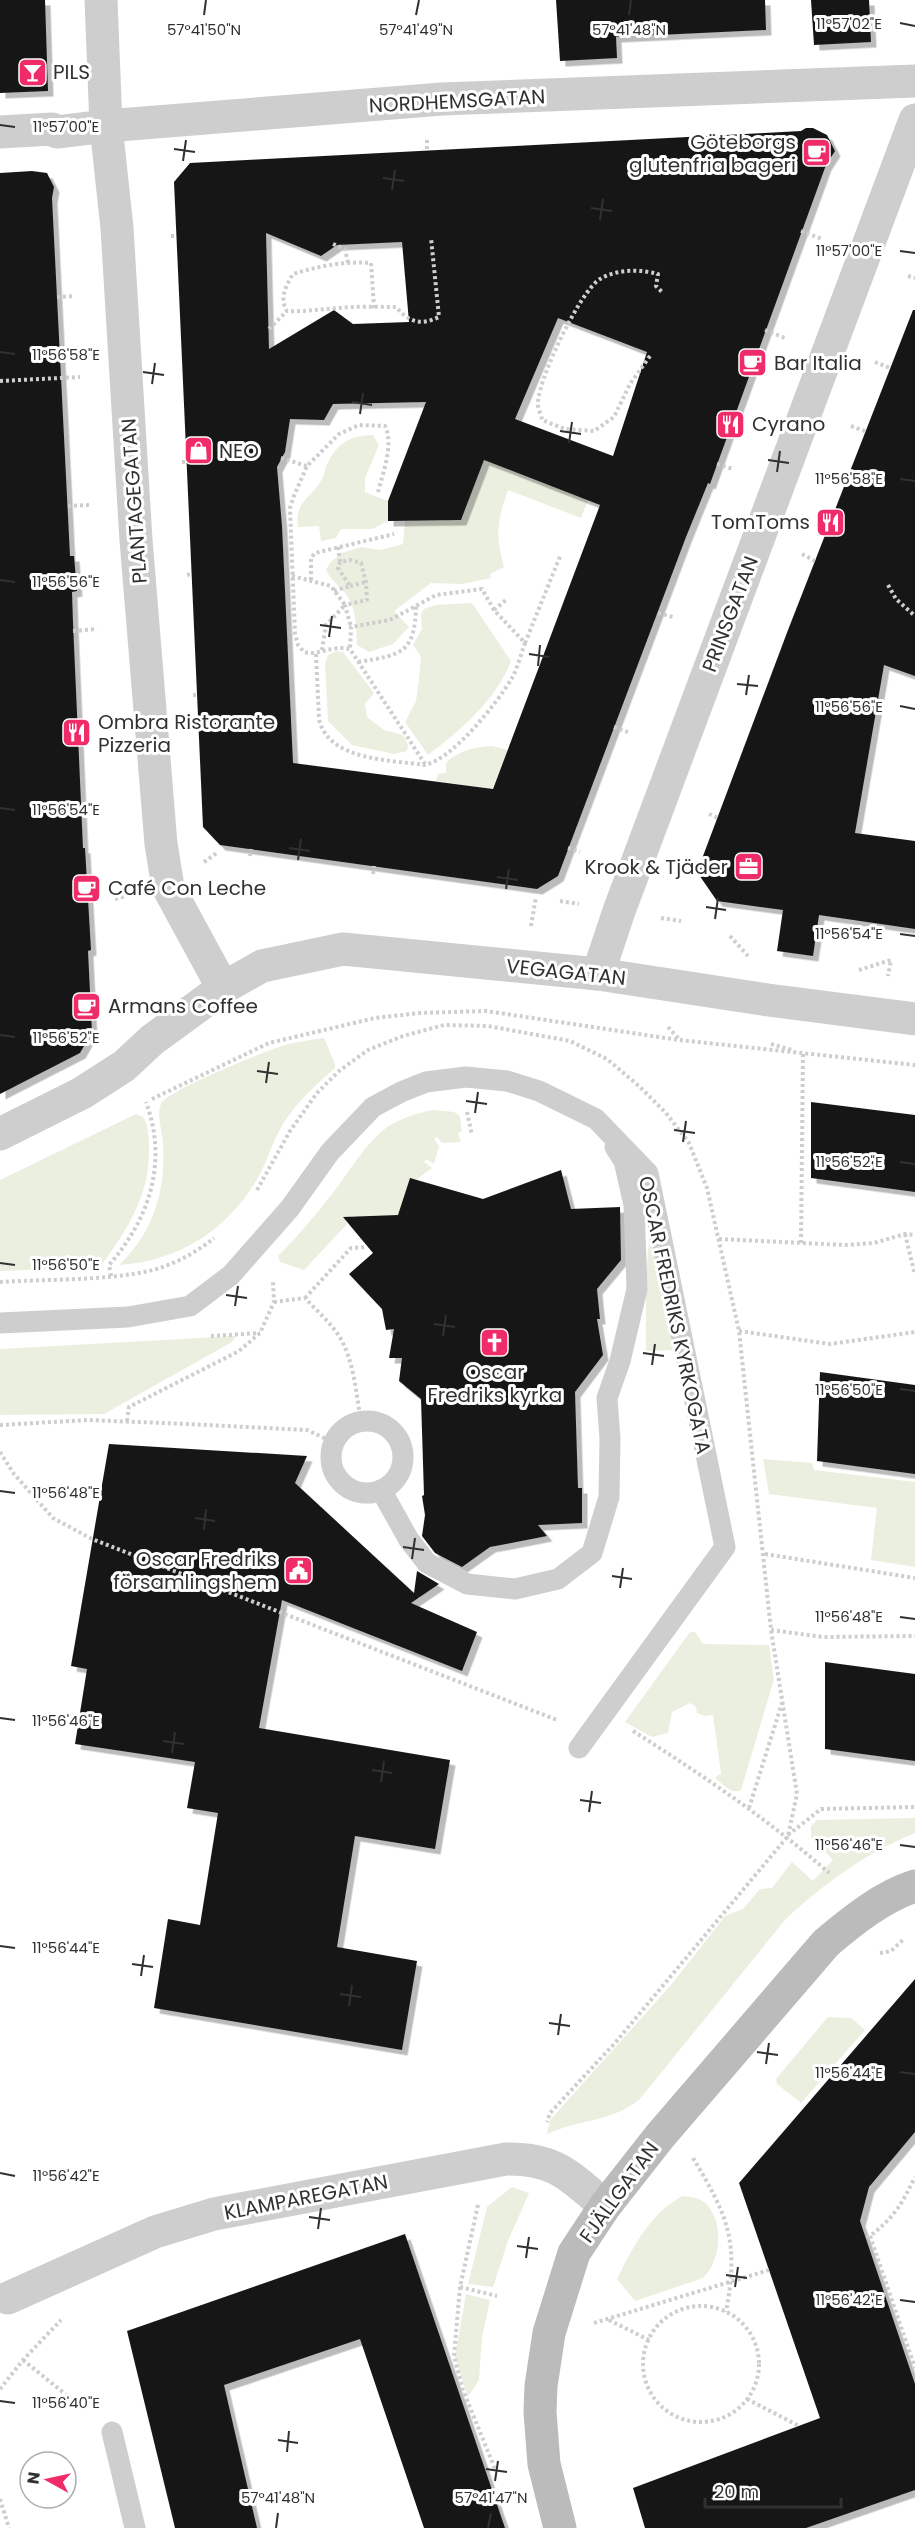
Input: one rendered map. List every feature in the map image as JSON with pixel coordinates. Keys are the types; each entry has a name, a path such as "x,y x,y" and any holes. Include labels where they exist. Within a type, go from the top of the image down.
{"street":[{"name":"PLANTAGEGATAN","path":"101,0 106,126 117,228 136,540 161,844 168,887 223,988"},
{"name":"NORDHEMSGATAN","path":"0,132 52,129 57,132 442,99 915,81"},
{"name":"PRINSGATAN","path":"598,974 619,911 915,120"},
{"name":"VEGAGATAN","path":"0,1134 82,1093 124,1066 152,1040 223,988 262,966 343,949 598,974 768,1000 915,1019"},
{"name":"FJÄLLGATAN","path":"560,2528 544,2464 540,2412 542,2377 549,2333 574,2253 605,2206 660,2136 826,1942 852,1921 904,1889 915,1886"},
{"name":"KLAMPAREGATAN","path":"4,2307 155,2232 214,2214 506,2159 530,2158 554,2166 564,2171 605,2206"}],"lane":[{"name":"OSCAR FREDRIKS KYRKOGATA","path":"0,1323 128,1317 190,1306 236,1270 290,1208 330,1152 373,1107 426,1082 466,1077 507,1081 540,1091 596,1119 648,1173 725,1547 579,1748"},
{"path":"381,1490 409,1540 427,1563 467,1584 515,1589 558,1579 592,1553 609,1497 610,1439 607,1398 620,1361 637,1289 634,1205 624,1161 596,1119"},
{"path":"361,1421 386,1426 402,1446 403,1455 399,1472 395,1480 381,1490 362,1492 353,1490 339,1478 332,1461 335,1443 345,1429 361,1421"},
{"path":"112,2432 135,2528"}],"path":[{"path":"801,231 822,238"},
{"path":"171,236 177,236"},
{"path":"269,329 287,311 308,312 340,307 396,307 406,319 427,322 439,317 430,238"},
{"path":"333,244 345,249 348,263"},
{"path":"287,311 283,304 284,289 293,274 316,267 348,263 371,263 374,308"},
{"path":"650,356 630,384 614,417 594,431 565,429 542,420 538,402 550,364 578,304 598,280 619,272 645,271 658,274 656,286 663,292"},
{"path":"908,276 915,278"},
{"path":"57,297 75,296"},
{"path":"765,330 785,338"},
{"path":"875,362 890,368"},
{"path":"0,381 80,377"},
{"path":"350,649 340,647 322,650 316,654 303,652 298,645 292,576 290,508 308,466 339,434 359,425 385,426 389,433 378,492"},
{"path":"851,426 865,431"},
{"path":"281,458 308,466"},
{"path":"717,464 733,469"},
{"path":"68,506 89,505"},
{"path":"311,580 311,558 315,553 394,534"},
{"path":"338,547 340,562 338,568 350,586"},
{"path":"316,654 320,728 326,734 339,746 364,757 425,765 434,763 458,743 497,699 513,676 561,554"},
{"path":"802,554 814,561"},
{"path":"322,650 326,625 345,605 367,600 366,582 361,563 351,560 340,562"},
{"path":"292,576 331,586 345,605 351,627 350,649 425,765"},
{"path":"334,591 366,582"},
{"path":"888,585 896,599 915,616"},
{"path":"351,627 390,620 436,595 482,589 494,610 525,643"},
{"path":"494,610 506,600"},
{"path":"358,662 386,657 406,648 416,628 416,606"},
{"path":"658,613 674,617"},
{"path":"73,631 97,629"},
{"path":"614,727 628,732"},
{"path":"709,814 718,818"},
{"path":"568,848 580,852"},
{"path":"250,849 250,856"},
{"path":"373,874 374,866"},
{"path":"730,936 748,956"},
{"path":"852,972 891,960"},
{"path":"111,1276 110,1265 126,1246 152,1193 157,1162 153,1121 146,1102 269,1043 375,1018 486,1011 679,1040 915,1065"},
{"path":"256,1191 290,1131 317,1093 339,1071 368,1050 403,1036 444,1025 488,1026 570,1041 607,1059 666,1113 689,1143 707,1188 739,1331 765,1554 771,1630 797,1794 788,1836"},
{"path":"668,1027 679,1040"},
{"path":"771,1044 804,1053"},
{"path":"801,1243 804,1053"},
{"path":"465,1104 472,1135"},
{"path":"0,1282 111,1276 154,1270 197,1251 221,1233"},
{"path":"905,1234 915,1275"},
{"path":"719,1239 845,1245 874,1243 905,1234 915,1235"},
{"path":"127,1421 129,1407 239,1351 260,1333 274,1302 305,1298 351,1248 366,1247"},
{"path":"305,1298 331,1324 341,1338 350,1363 361,1421"},
{"path":"739,1331 830,1344 915,1332"},
{"path":"0,1425 88,1420 307,1430 335,1443"},
{"path":"0,1452 14,1474 52,1518 92,1539 562,1723"},
{"path":"765,1554 915,1578"},
{"path":"771,1630 823,1637 915,1636"},
{"path":"750,1808 782,1701"},
{"path":"633,1731 720,1786 788,1836 829,1873"},
{"path":"550,2114 615,2043 788,1836 821,1809 915,1807"},
{"path":"891,1951 910,1932"},
{"path":"688,2150 727,2221 732,2252 732,2281 726,2312"},
{"path":"915,2177 888,2223 868,2237 915,2368"},
{"path":"480,2199 460,2286 454,2356 463,2390 495,2469"},
{"path":"589,2319 587,2325 769,2270"},
{"path":"460,2286 497,2296"},
{"path":"704,2306 726,2312 744,2326 750,2335 758,2356 757,2379 747,2399 730,2414 709,2422 686,2421 666,2411 651,2394 643,2373 644,2350 649,2340 662,2321 681,2310 704,2306"},
{"path":"608,2319 649,2340"},
{"path":"23,2360 112,2432"},
{"path":"747,2399 799,2426"},
{"path":"0,2499 9,2528"}],"green space":[{"path":"373,435 379,445 365,478 365,492 388,501 388,521 372,529 341,529 336,538 321,541 319,526 298,527 297,518 301,505 318,486 328,462 341,444 352,438"},
{"path":"484,460 588,500 581,518 508,490 501,511 498,536 504,567 490,574 491,578 462,584 431,583 394,611 409,627 393,644 369,652 357,645 352,605 326,570 330,563 341,553 361,547 380,550 403,544 405,521 461,520"},
{"path":"472,603 511,661 505,675 487,701 465,725 428,755 405,722 416,701 421,657 413,645 422,629 421,614 424,609 436,605"},
{"path":"337,651 343,652 374,693 365,704 367,717 384,730 403,735 408,745 407,751 394,754 352,745 328,721 325,664 328,655"},
{"path":"492,746 508,750 492,789 436,781 438,774 446,773 446,763 457,755 473,748"},
{"path":"324,1038 335,1068 303,1098 287,1118 261,1172 235,1209 220,1225 184,1248 163,1257 119,1265 141,1239 155,1210 163,1162 163,1140 159,1114 161,1104 179,1090 254,1057 285,1045"},
{"path":"433,1110 454,1112 460,1116 462,1131 458,1133 461,1142 442,1143 437,1137 434,1139 439,1146 434,1164 426,1159 424,1162 432,1168 416,1180 418,1226 367,1227 353,1215 304,1270 280,1262 278,1256 317,1213 364,1150 382,1131 412,1115"},
{"path":"136,1114 143,1117 148,1133 148,1166 145,1182 135,1212 100,1267 0,1271 0,1180"},
{"path":"650,1227 677,1350 646,1351 646,1278"},
{"path":"236,1336 232,1342 104,1414 0,1415 0,1349"},
{"path":"763,1459 812,1463 814,1470 915,1482 915,1567 871,1560 877,1508 769,1494"},
{"path":"690,1632 695,1632 703,1644 769,1645 774,1679 741,1790 734,1791 727,1788 715,1778 721,1773 713,1715 705,1716 697,1713 696,1707 690,1703 672,1712 668,1733 652,1737 625,1722"},
{"path":"915,1818 915,1833 879,1850 846,1870 785,1920 639,2100 616,2113 547,2134 550,2120 671,1985 725,1916 743,1909 760,1889 772,1888 792,1862 813,1881 833,1860 811,1837 811,1826 817,1820"},
{"path":"828,2017 851,2018 865,2030 801,2103 777,2084 776,2079"},
{"path":"512,2187 529,2193 508,2241 493,2287 468,2284 487,2207"},
{"path":"682,2196 705,2203 716,2220 718,2241 714,2262 703,2278 635,2301 617,2279 643,2232 661,2212"},
{"path":"466,2294 490,2300 482,2337 479,2380 468,2397 455,2356"}],"building":[{"path":"0,0 45,0 48,91 0,93"},
{"path":"556,0 765,0 766,30 616,37 617,58 560,61"},
{"path":"811,0 869,0 871,42 814,45"},
{"path":"813,128 827,135 835,151 826,165 710,484 708,483 686,537 558,876 537,889 220,845 203,827 174,182 190,163 801,131","holes":["266,233 321,256 337,245 402,242 409,322 353,324 334,310 269,349","558,318 647,352 613,456 515,419","426,402 388,501 388,521 461,520 484,460 600,505 493,789 293,763 282,526 277,467 285,452 290,419 324,420 333,404"]},
{"path":"32,171 47,173 54,187 52,198 70,556 74,556 77,591 72,592 73,623 83,848 85,848 91,950 88,951 92,1032 80,1053 0,1094 0,173"},
{"path":"913,310 915,310 915,676 884,665 855,833 915,841 915,929 819,915 813,956 777,951 783,910 717,901 697,872 788,630"},
{"path":"811,1102 915,1115 915,1192 811,1178"},
{"name":"Oscar Fredriks kyrka","path":"561,1170 571,1209 620,1207 621,1260 597,1289 600,1319 597,1319 603,1355 575,1392 578,1488 582,1488 582,1523 538,1525 547,1536 490,1547 462,1567 435,1553 422,1536 425,1515 422,1496 424,1495 421,1399 399,1381 402,1358 389,1358 394,1329 386,1330 382,1309 349,1274 373,1253 343,1217 398,1215 410,1178 483,1199"},
{"path":"820,1372 915,1385 915,1474 817,1461"},
{"path":"109,1444 307,1456 295,1483 414,1593 417,1571 439,1584 411,1603 477,1632 462,1671 282,1600 259,1728 450,1760 435,1849 355,1836 337,1947 417,1961 402,2050 154,2008 168,1919 200,1925 218,1813 187,1808 195,1762 75,1744 87,1669 71,1666"},
{"path":"825,1662 915,1674 915,1761 825,1749"},
{"path":"915,1979 915,2132 869,2187 860,2221 915,2384 915,2490 806,2528 645,2528 633,2488 820,2418 739,2183"},
{"path":"405,2234 505,2528 424,2528 360,2339 224,2385 257,2528 175,2528 127,2331"}],"place":[{"name":"PILS","path":"32,72"},
{"name":"Göteborgs glutenfria bageri","path":"817,153"},
{"name":"Bar Italia","path":"753,363"},
{"name":"Cyrano","path":"731,424"},
{"name":"NEO","path":"198,451"},
{"name":"TomToms","path":"831,522"},
{"name":"Ombra Ristorante Pizzeria","path":"77,733"},
{"name":"Krook & Tjäder","path":"749,867"},
{"name":"Café Con Leche","path":"87,888"},
{"name":"Armans Coffee","path":"87,1006"},
{"name":"Oscar Fredriks kyrka","path":"495,1342"},
{"name":"Oscar Fredriks församlingshem","path":"298,1571"}]}
